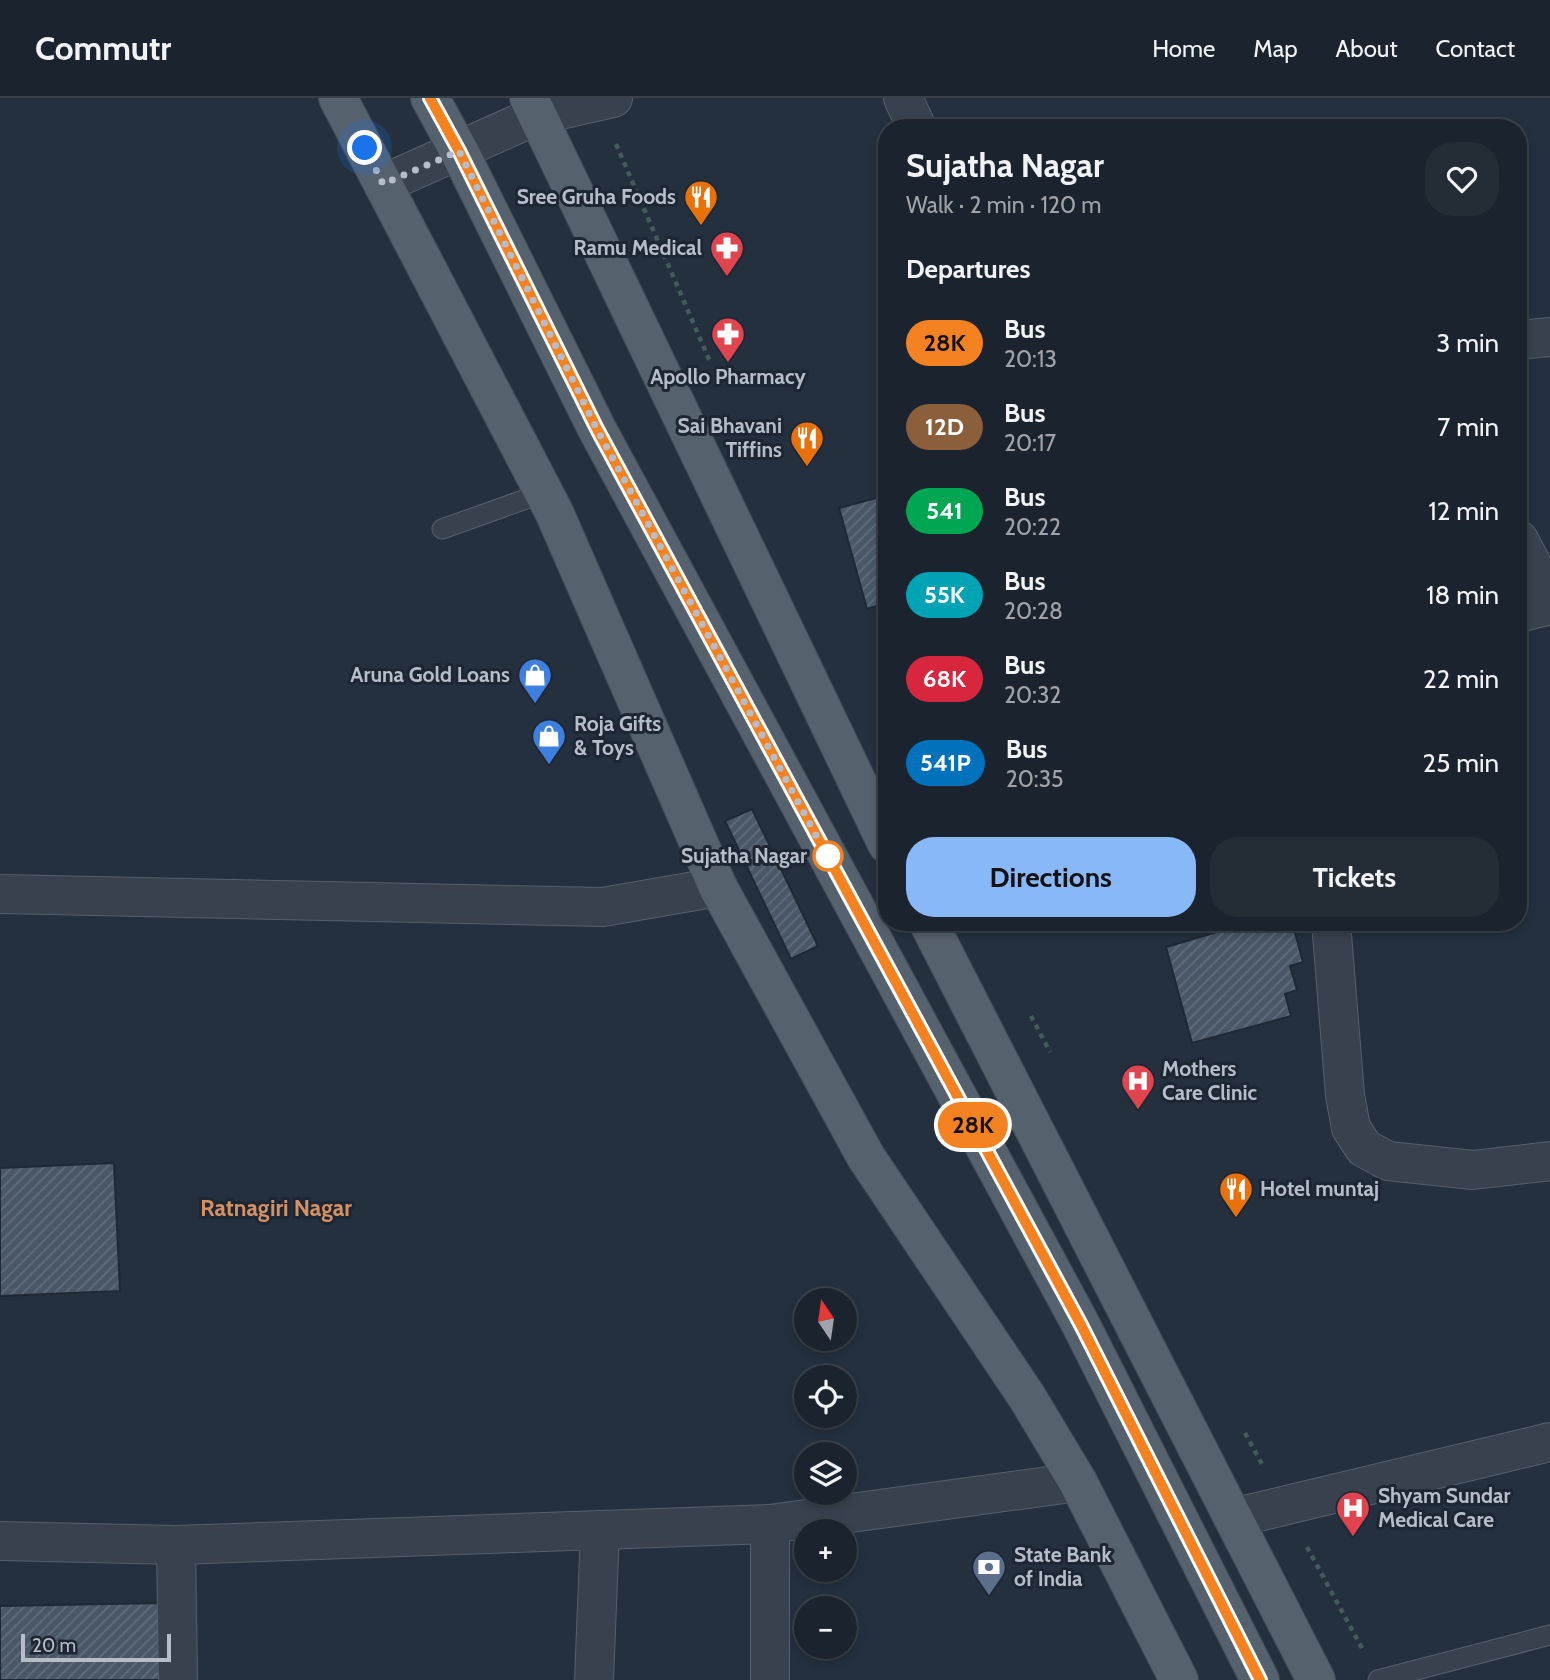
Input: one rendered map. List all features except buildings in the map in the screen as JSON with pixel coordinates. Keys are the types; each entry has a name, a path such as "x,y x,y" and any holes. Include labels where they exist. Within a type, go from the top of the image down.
{"main road":[{"path":"338,98 544,493 718,887 866,1157 1027,1397 1078,1482 1179,1680"},
{"path":"429,98 459,151 597,429 1081,1325 1260,1680"},
{"path":"533,107 878,825"},
{"path":"933,931 1316,1680"}],"street":[{"path":"383,184 459,151 533,107 613,98"},
{"path":"903,98 913,119"},
{"path":"1527,339 1550,337"},
{"path":"1527,555 1550,599"},
{"path":"1527,611 1550,605"},
{"path":"0,894 603,907 718,887"},
{"path":"1332,931 1345,1095 1351,1128 1364,1147 1388,1161 1473,1170 1550,1161"},
{"path":"1233,1518 1550,1442"},
{"path":"0,1541 176,1545 770,1524 1078,1482"},
{"path":"770,1524 770,1680"},
{"path":"594,1680 600,1530"},
{"path":"176,1545 178,1680"}],"lane":[{"path":"442,529 544,493"},
{"path":"1378,1680 1550,1635"}],"path":[{"path":"1028,1009 1053,1058"},
{"path":"1241,1425 1378,1680"}],"bus line":[{"name":"28K","path":"430,98 597,429 1081,1325 1260,1680"}],"place":[{"name":"Sree Gruha Foods","path":"701,227"},
{"name":"Ramu Medical","path":"727,278"},
{"name":"Apollo Pharmacy","path":"728,364"},
{"name":"Sai Bhavani Tiffins","path":"807,468"},
{"name":"Aruna Gold Loans","path":"535,705"},
{"name":"Roja Gifts & Toys","path":"549,766"},
{"name":"Sujatha Nagar","path":"828,856"},
{"name":"Mothers Care Clinic","path":"1138,1111"},
{"name":"Hotel muntaj","path":"1236,1219"},
{"name":"Shyam Sundar Medical Care","path":"1353,1538"},
{"name":"State Bank of India","path":"989,1597"}],"district":[{"name":"Ratnagiri Nagar","path":"276,1208"}],"route":[{"path":"365,148 383,184 459,151 597,429 832,865 828,856"}]}
